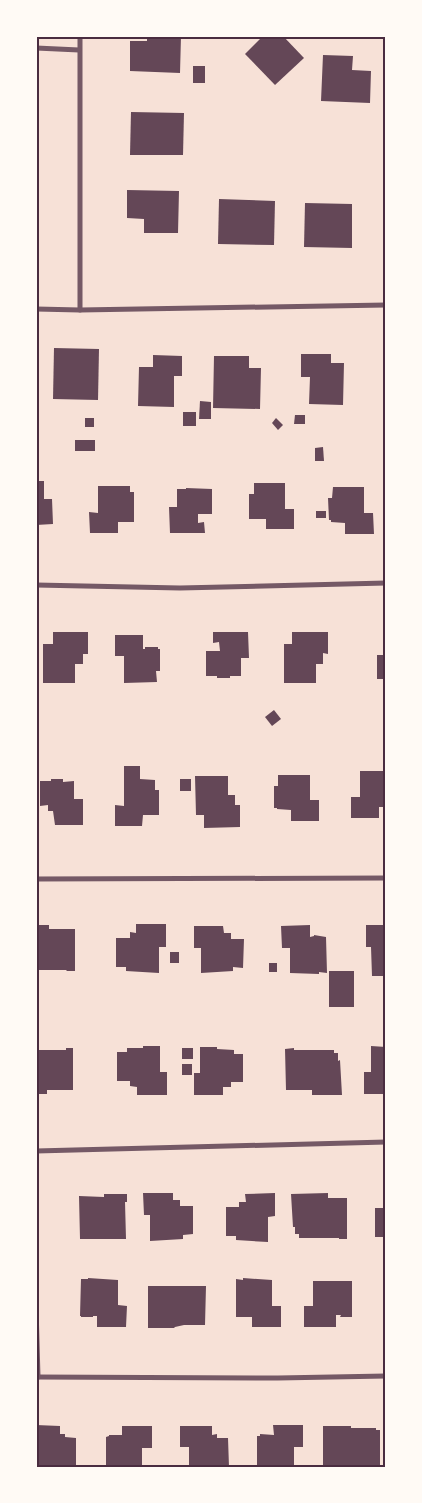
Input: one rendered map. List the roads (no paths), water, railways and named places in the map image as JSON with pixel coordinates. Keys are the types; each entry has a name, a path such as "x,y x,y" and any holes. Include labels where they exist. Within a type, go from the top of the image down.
{"street":[{"path":"80,36 80,310"},
{"path":"36,48 79,50"},
{"path":"36,309 80,310 386,305"},
{"path":"36,585 180,588 386,583"},
{"path":"36,879 386,878"},
{"path":"36,1151 386,1142"},
{"path":"36,1307 37,1377 278,1378 386,1376"}]}
